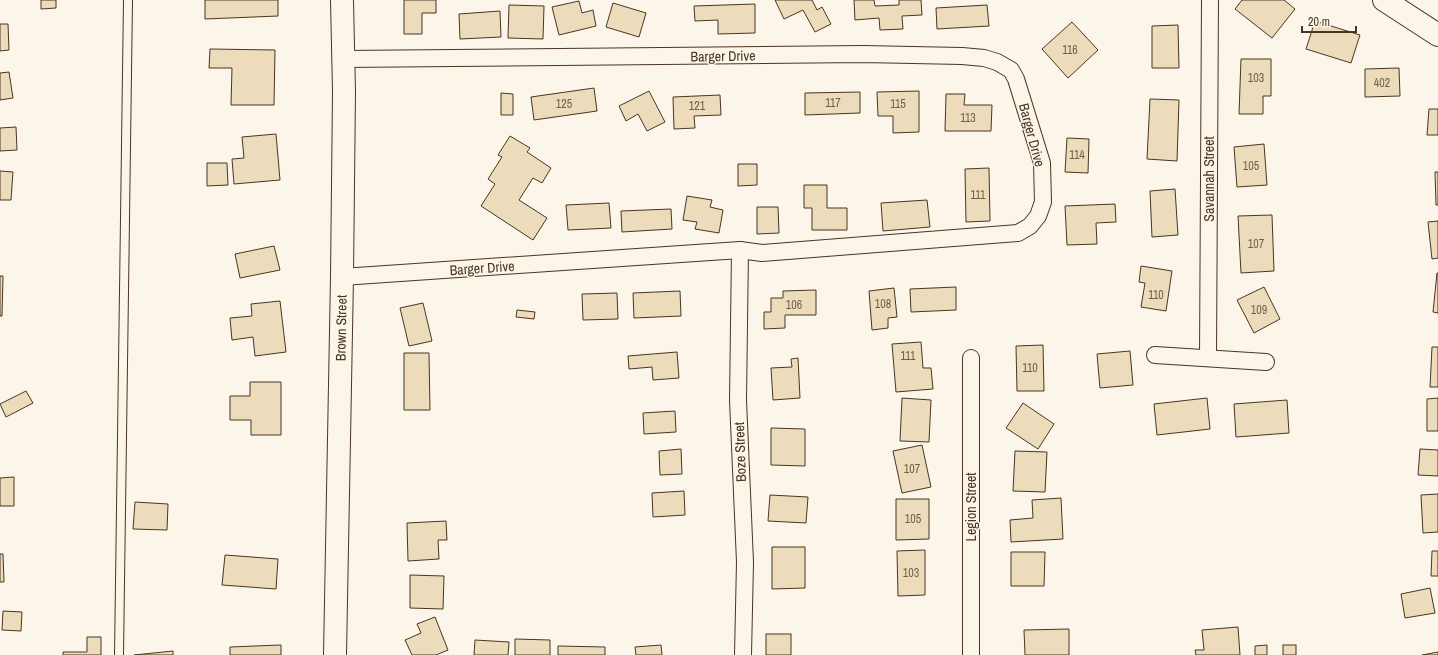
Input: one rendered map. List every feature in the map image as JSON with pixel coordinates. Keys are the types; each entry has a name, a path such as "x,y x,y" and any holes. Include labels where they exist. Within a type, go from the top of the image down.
{"main road":[{"name":"Brown Street","path":"335,655 344,100 342,0"},
{"path":"1397,3 1438,35"}],"street":[{"name":"Savannah Street","path":"1208,358 1210,0"},
{"name":"Barger Drive","path":"342,277 740,250 762,253 1018,233 1030,226 1038,216 1043,202 1042,163 1016,79 1011,70 997,62 990,60 962,56 863,54 343,59"},
{"name":"Boze Street","path":"740,250 738,400 745,562 743,655"},
{"path":"1155,355 1266,362"},
{"name":"Legion Street","path":"970,358 971,655"}],"lane":[{"path":"120,655 128,0"}],"building":[{"path":"41,0 56,0 56,8 41,9"},
{"path":"205,0 278,0 278,16 205,19"},
{"path":"404,0 436,0 436,13 422,13 422,34 404,34"},
{"path":"775,0 812,0 817,10 822,7 831,24 815,32 803,10 784,19"},
{"path":"854,0 874,0 875,6 899,5 899,0 921,0 922,15 902,16 903,29 880,30 879,18 855,20"},
{"path":"1242,0 1284,0 1295,9 1272,38 1235,9"},
{"path":"579,1 582,13 593,10 596,26 559,35 552,7"},
{"path":"613,3 646,13 639,37 606,27"},
{"path":"755,4 755,33 718,34 718,20 695,21 694,6"},
{"path":"509,5 544,6 543,39 508,38"},
{"path":"987,5 989,26 937,29 936,8"},
{"path":"500,11 501,37 460,39 459,14"},
{"path":"1315,21 1360,35 1351,63 1306,49"},
{"path":"1072,22 1098,50 1068,78 1042,49"},
{"path":"0,24 8,24 9,50 0,51"},
{"path":"1178,25 1179,68 1152,68 1152,26"},
{"path":"210,49 275,50 274,105 231,105 232,68 209,68"},
{"path":"1241,59 1271,59 1271,96 1263,96 1263,114 1239,114"},
{"path":"1399,68 1400,96 1365,97 1365,69"},
{"path":"9,72 13,98 0,100 0,73"},
{"path":"594,88 597,111 534,120 531,97"},
{"path":"649,91 665,122 647,131 638,114 626,121 619,106"},
{"path":"919,91 919,132 893,133 893,116 878,116 877,92"},
{"path":"860,92 860,113 805,115 805,93"},
{"path":"501,93 513,94 513,115 501,115"},
{"path":"946,94 965,94 964,105 992,105 991,131 945,131"},
{"path":"720,95 721,115 694,116 695,128 674,129 673,97"},
{"path":"1150,99 1179,100 1177,161 1147,159"},
{"path":"1429,109 1438,109 1438,135 1427,135"},
{"path":"16,127 17,150 0,151 0,128"},
{"path":"276,134 280,180 234,184 232,159 244,158 242,137"},
{"path":"510,136 530,148 527,152 551,168 542,183 533,178 519,200 547,218 533,240 481,206 495,184 488,179 502,157 498,155"},
{"path":"1067,138 1089,139 1088,173 1065,172"},
{"path":"1264,144 1267,185 1237,187 1234,147"},
{"path":"207,163 227,163 228,185 207,186"},
{"path":"738,164 757,164 757,185 738,186"},
{"path":"989,168 990,221 966,222 965,169"},
{"path":"0,171 13,172 11,200 0,200"},
{"path":"1435,172 1438,172 1438,205 1436,205"},
{"path":"804,185 827,185 827,208 847,208 847,230 812,230 812,208 804,208"},
{"path":"1175,189 1178,235 1152,237 1150,191"},
{"path":"687,196 712,200 710,207 723,210 719,233 695,229 697,222 683,220"},
{"path":"927,200 930,227 883,231 881,203"},
{"path":"609,203 611,228 568,230 566,205"},
{"path":"1115,204 1116,222 1096,223 1097,244 1067,245 1065,206"},
{"path":"757,207 778,207 779,233 757,234"},
{"path":"671,209 672,229 622,232 621,211"},
{"path":"1272,215 1274,271 1241,273 1238,216"},
{"path":"1438,221 1438,258 1432,259 1428,222"},
{"path":"274,246 280,270 240,278 235,254"},
{"path":"1141,266 1172,271 1166,311 1141,307 1145,283 1139,282"},
{"path":"1438,273 1438,313 1433,312"},
{"path":"0,276 3,276 2,316 0,316"},
{"path":"956,287 956,310 911,312 910,289"},
{"path":"1264,287 1280,319 1254,333 1237,300"},
{"path":"894,288 897,317 888,318 888,328 872,330 869,291"},
{"path":"816,290 816,315 785,315 785,328 764,329 764,312 771,312 771,298 783,298 783,291"},
{"path":"680,291 681,316 634,318 633,293"},
{"path":"617,293 618,319 583,320 582,294"},
{"path":"280,301 286,352 255,356 253,337 232,340 230,318 252,316 251,304"},
{"path":"423,303 432,341 409,346 400,308"},
{"path":"517,310 535,312 534,319 516,317"},
{"path":"921,342 923,368 931,368 933,389 896,392 892,344"},
{"path":"1043,345 1044,391 1017,391 1016,346"},
{"path":"1432,347 1438,347 1438,387 1430,387"},
{"path":"1130,351 1133,385 1100,388 1097,354"},
{"path":"677,352 679,378 653,380 652,367 629,369 628,356"},
{"path":"404,353 429,353 430,410 404,410"},
{"path":"798,358 800,398 773,400 771,368 792,367 791,359"},
{"path":"250,382 281,382 281,435 251,435 251,420 230,420 230,396 250,396"},
{"path":"26,391 33,403 6,417 0,404"},
{"path":"902,398 931,400 929,442 900,441"},
{"path":"1207,398 1210,429 1157,435 1154,404"},
{"path":"1438,398 1438,431 1427,431 1427,399"},
{"path":"1287,400 1289,433 1236,437 1234,404"},
{"path":"1023,403 1054,424 1038,449 1006,428"},
{"path":"675,411 676,432 644,434 643,413"},
{"path":"771,428 805,429 805,466 771,465"},
{"path":"922,445 931,487 902,493 893,451"},
{"path":"681,449 682,474 660,475 659,451"},
{"path":"1420,449 1438,450 1438,476 1418,475"},
{"path":"1015,451 1047,452 1045,492 1013,491"},
{"path":"14,477 14,506 0,506 0,478"},
{"path":"684,491 685,515 653,517 652,493"},
{"path":"1438,494 1438,532 1423,533 1421,495"},
{"path":"770,495 808,497 806,523 768,521"},
{"path":"1061,498 1063,539 1011,542 1010,520 1033,518 1032,500"},
{"path":"896,499 929,499 929,539 896,540"},
{"path":"135,502 168,504 167,530 133,529"},
{"path":"446,521 447,540 438,540 439,559 408,561 407,523"},
{"path":"772,547 805,547 805,588 772,589"},
{"path":"925,550 925,595 898,596 897,551"},
{"path":"1432,551 1438,551 1438,576 1431,576"},
{"path":"1011,552 1045,552 1044,586 1011,586"},
{"path":"0,554 3,554 4,582 0,582"},
{"path":"225,555 278,559 276,589 222,585"},
{"path":"410,575 444,576 443,609 410,608"},
{"path":"1430,588 1435,613 1405,618 1401,594"},
{"path":"3,611 22,612 21,631 2,630"},
{"path":"435,617 448,650 436,655 412,655 405,640 421,633 417,624"},
{"path":"1238,627 1240,655 1196,655 1195,650 1204,650 1202,630"},
{"path":"1069,629 1069,655 1025,655 1024,630"},
{"path":"766,634 791,634 791,655 766,655"},
{"path":"87,637 101,637 101,655 63,655 63,652 87,652"},
{"path":"515,639 550,640 550,655 515,655"},
{"path":"475,640 509,642 508,655 474,655"},
{"path":"281,645 281,655 230,655 230,647"},
{"path":"661,645 662,655 636,655 635,647"},
{"path":"1267,645 1267,655 1255,655 1255,646"},
{"path":"1283,645 1296,645 1296,655 1283,655"},
{"path":"558,646 605,647 605,655 558,655"},
{"path":"173,651 173,655 134,655"},
{"path":"1438,652 1438,655 1422,655"}]}
